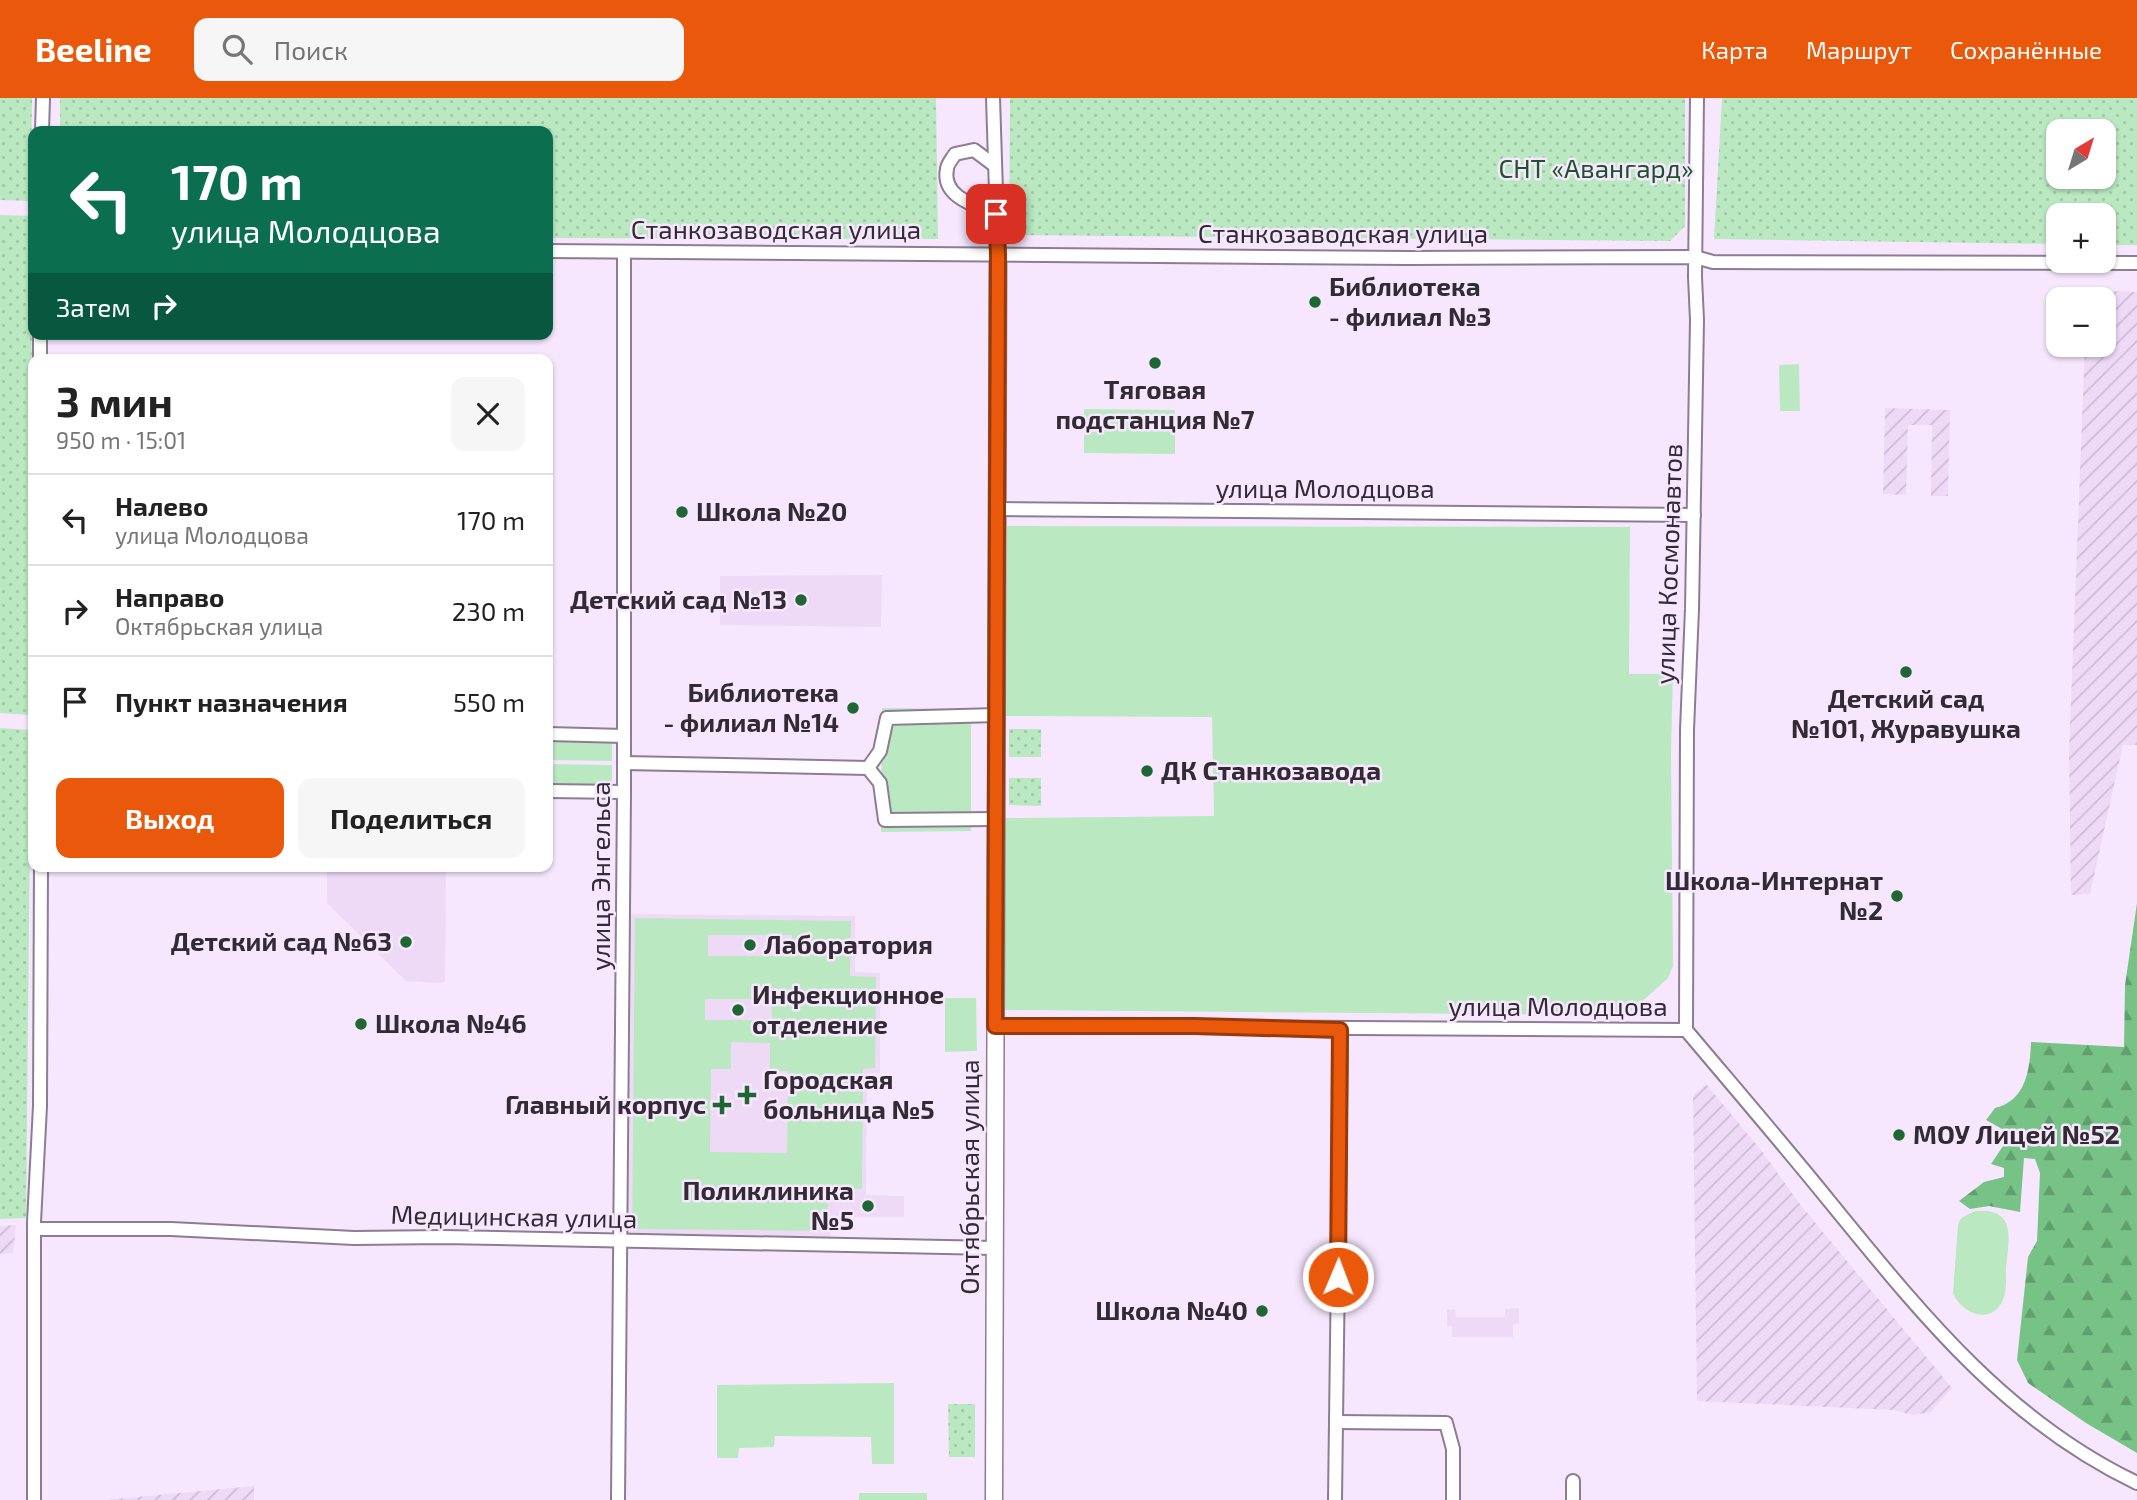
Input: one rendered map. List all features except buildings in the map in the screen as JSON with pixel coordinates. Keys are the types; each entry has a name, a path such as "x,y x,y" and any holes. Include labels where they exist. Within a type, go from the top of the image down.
{"main road":[{"name":"Октябрьская улица","path":"994,1500 998,254"}],"street":[{"path":"42,126 43,98"},
{"name":"Октябрьская улица","path":"993,98 998,254"},
{"name":"улица Космонавтов","path":"1686,1030 1686,730 1694,515 1697,98"},
{"path":"994,165 974,150 956,154 947,169 949,187 962,200 996,214"},
{"name":"Станкозаводская улица","path":"553,251 1408,258 1695,257 1713,262 2137,263"},
{"name":"улица Энгельса","path":"618,1500 624,792 624,252"},
{"name":"улица Молодцова","path":"998,509 1694,515"},
{"path":"868,768 880,751 887,718 998,715"},
{"path":"553,734 624,736"},
{"path":"624,763 868,768"},
{"path":"868,768 880,783 885,820 996,819"},
{"path":"553,791 624,792"},
{"path":"34,1500 34,1229 40,1106 41,872"},
{"name":"улица Молодцова","path":"995,1026 1686,1030 1872,1253 1968,1362 2006,1398 2049,1432 2137,1483"},
{"path":"1335,1500 1340,1030"},
{"name":"Медицинская улица","path":"34,1229 171,1229 354,1238 620,1240 994,1248"},
{"path":"1336,1422 1447,1423 1453,1449 1453,1500"},
{"path":"1573,1480 1573,1500"}],"shaded area":[{"path":"2116,291 2137,292 2137,745 2123,745 2090,894 2071,895 2069,751 2085,357 2116,357"},
{"path":"1885,408 1950,410 1948,496 1931,496 1932,425 1908,425 1906,495 1883,494"},
{"name":"Детский сад №13","path":"882,575 881,627 720,625 720,576"},
{"name":"Детский сад №63","path":"327,872 446,872 445,981 406,981 327,903"},
{"name":"Городская больница №5","path":"629,914 855,916 855,972 880,973 880,1073 867,1074 866,1195 904,1196 904,1217 831,1217 831,1238 628,1233"},
{"path":"1706,1084 1761,1150 1799,1203 1952,1388 1931,1412 1913,1415 1893,1410 1697,1401 1693,1096"},
{"path":"16,1225 13,1253 0,1254 0,1226"},
{"path":"1519,1308 1519,1323 1513,1324 1513,1337 1452,1337 1452,1326 1447,1326 1447,1310 1455,1309 1456,1317 1505,1317 1505,1309"},
{"path":"254,1486 254,1500 105,1500"}],"green space":[{"path":"0,98 32,98 32,126 28,126 28,201 0,200"},
{"path":"60,98 936,98 938,239 553,238 553,126 60,126"},
{"name":"СНТ «Авангард»","path":"1010,98 1685,98 1685,226 1670,241 1009,235"},
{"path":"1722,98 2137,98 2137,245 2116,245 2116,203 2046,203 2046,244 1714,239"},
{"path":"0,215 28,216 28,340 32,340 32,354 28,354 28,715 0,713"},
{"path":"1799,364 1800,411 1780,411 1779,365"},
{"path":"1084,409 1175,410 1175,454 1084,453"},
{"path":"1007,526 1630,527 1629,674 1673,674 1673,966 1668,978 1627,1015 1004,1010 1004,818 1214,816 1212,717 1006,716"},
{"path":"882,708 971,709 971,831 881,832"},
{"path":"0,728 28,730 30,872 26,1218 0,1219"},
{"path":"1009,729 1041,729 1041,757 1009,757"},
{"path":"553,737 612,738 612,761 553,760"},
{"path":"553,764 612,765 612,786 553,785"},
{"path":"1009,778 1041,778 1041,806 1009,805"},
{"path":"2137,903 2137,1453 2086,1423 2028,1383 2017,1360 2028,1257 2037,1241 2040,1173 2035,1159 2024,1158 2020,1212 1989,1206 1970,1209 1959,1201 1984,1182 2004,1177 2004,1168 1991,1164 2011,1134 1986,1120 1995,1108 2014,1099 2020,1091 2027,1073 2031,1042 2124,1047 2125,985"},
{"name":"Городская больница №5","path":"635,918 851,921 850,976 876,977 875,1068 863,1069 862,1189 828,1189 827,1231 632,1229","holes":["708,935 792,935 792,956 708,956","705,999 771,999 772,1020 705,1020","731,1042 770,1043 770,1071 788,1071 787,1153 710,1152 711,1069 731,1069"]},
{"path":"945,998 976,998 977,1051 945,1052"},
{"path":"1975,1211 1998,1214 2004,1220 2009,1236 2003,1300 1998,1308 1984,1315 1963,1307 1953,1293 1958,1225 1961,1218"},
{"path":"894,1383 894,1464 872,1464 871,1437 775,1436 774,1447 739,1448 738,1458 717,1458 717,1385"},
{"path":"948,1404 975,1404 975,1457 949,1457"},
{"path":"859,1493 927,1493 927,1500 859,1500"}],"place":[{"name":"Библиотека - филиал №3","path":"1315,302"},
{"name":"Тяговая подстанция №7","path":"1155,363"},
{"name":"Школа №20","path":"682,512"},
{"name":"Детский сад №13","path":"801,600"},
{"name":"Детский сад №101, Журавушка","path":"1906,672"},
{"name":"Библиотека - филиал №14","path":"853,708"},
{"name":"ДК Станкозавода","path":"1147,771"},
{"name":"Школа-Интернат №2","path":"1897,896"},
{"name":"Детский сад №63","path":"406,942"},
{"name":"Лаборатория","path":"750,945"},
{"name":"Инфекционное отделение","path":"738,1010"},
{"name":"Школа №46","path":"361,1024"},
{"name":"Городская больница №5","path":"747,1095"},
{"name":"Главный корпус","path":"722,1105"},
{"name":"МОУ Лицей №52","path":"1899,1135"},
{"name":"Поликлиника №5","path":"868,1206"},
{"name":"Школа №40","path":"1262,1311"}],"route":[{"path":"996,214 998,623 995,1026 1195,1026 1340,1030 1338,1277"}]}
